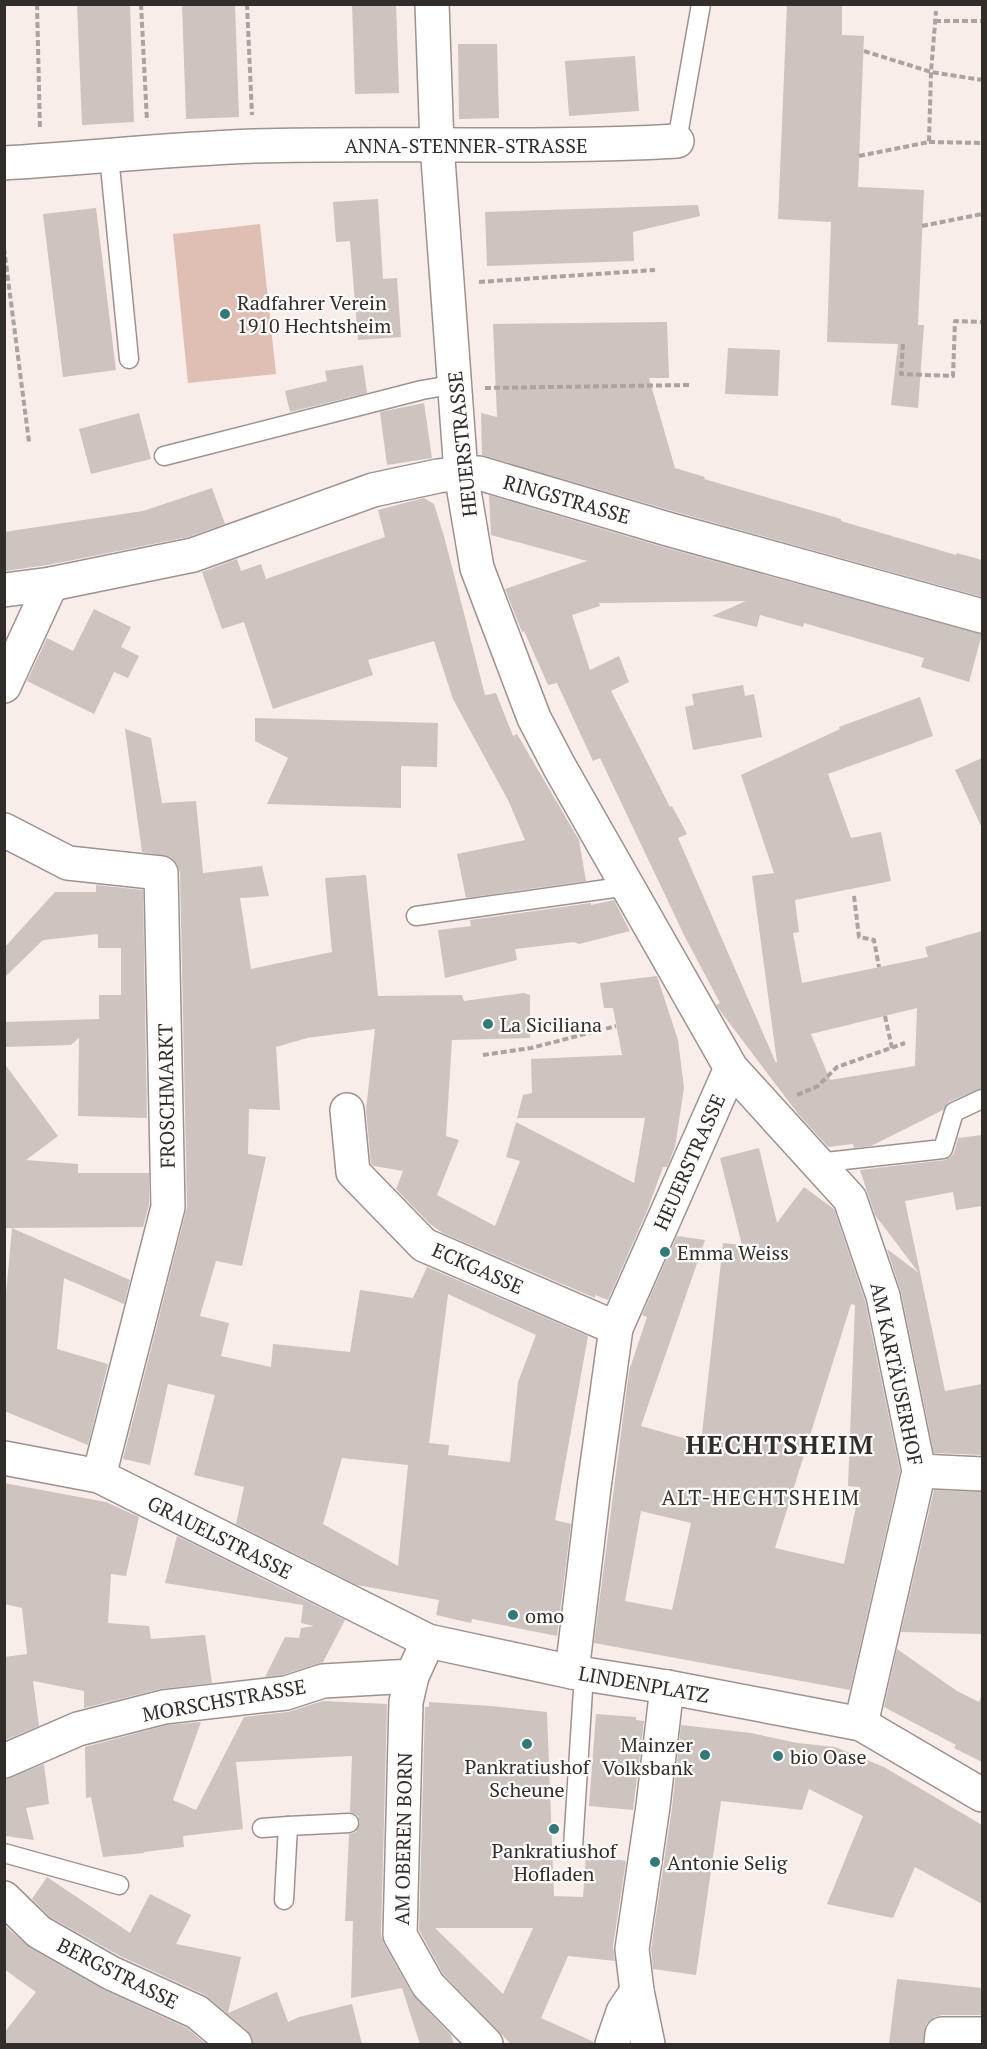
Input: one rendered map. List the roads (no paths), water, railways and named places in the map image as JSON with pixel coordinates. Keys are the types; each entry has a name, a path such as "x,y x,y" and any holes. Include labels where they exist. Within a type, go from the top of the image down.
{"street":[{"name":"HEUERSTRASSE","path":"432,4 436,145 470,386 461,472 477,568 534,718 731,1068 616,1328 594,1487 578,1673"},
{"name":"ANNA-STENNER-STRASSE","path":"4,162 254,146 633,144 677,141"},
{"name":"RINGSTRASSE","path":"4,590 51,584 193,555 373,490 461,472 479,473 682,533 982,616"},
{"path":"4,686 51,584"},
{"name":"FROSCHMARKT","path":"4,830 68,863 161,873 168,1207 99,1476"},
{"name":"AM KARTÄUSERHOF","path":"731,1068 850,1199 883,1296 919,1471 861,1724"},
{"name":"ECKGASSE","path":"347,1110 353,1172 424,1245 616,1328"},
{"name":"GRAUELSTRASSE","path":"4,1458 99,1476 428,1641"},
{"path":"919,1471 982,1473"},
{"path":"412,1676 428,1641"},
{"name":"LINDENPLATZ","path":"428,1641 578,1673 861,1724 982,1795"},
{"name":"MORSCHSTRASSE","path":"4,1761 78,1729 164,1707 286,1693 323,1681 412,1676"},
{"name":"AM OBEREN BORN","path":"412,1676 406,1702 401,1826 400,1935 428,1986 486,2044"},
{"path":"648,2044 637,1991 632,1949 653,1806 667,1688"},
{"name":"BERGSTRASSE","path":"4,1898 39,1932 111,1973 197,2012 235,2044"},
{"path":"612,2044 623,2012 637,1991"},
{"path":"941,2044 942,2034 982,2034"}],"lane":[{"path":"677,141 701,4"},
{"path":"109,156 129,359"},
{"path":"164,456 422,390 470,386"},
{"path":"416,916 628,886"},
{"path":"817,1163 943,1149 954,1112 982,1099"},
{"path":"573,1847 578,1673"},
{"path":"262,1827 349,1824"},
{"path":"284,1900 288,1826"},
{"path":"4,1853 119,1885"}],"place":[{"name":"Radfahrer Verein 1910 Hechtsheim","path":"225,314"},
{"name":"La Siciliana","path":"488,1024"},
{"name":"Emma Weiss","path":"665,1252"},
{"name":"omo","path":"513,1615"},
{"name":"Pankratiushof Scheune","path":"527,1744"},
{"name":"Mainzer Volksbank","path":"705,1755"},
{"name":"bio Oase","path":"778,1756"},
{"name":"Pankratiushof Hofladen","path":"554,1829"},
{"name":"Antonie Selig","path":"655,1862"}],"district":[{"name":"HECHTSHEIM","path":"780,1444"},
{"name":"ALT-HECHTSHEIM","path":"761,1497"}]}
